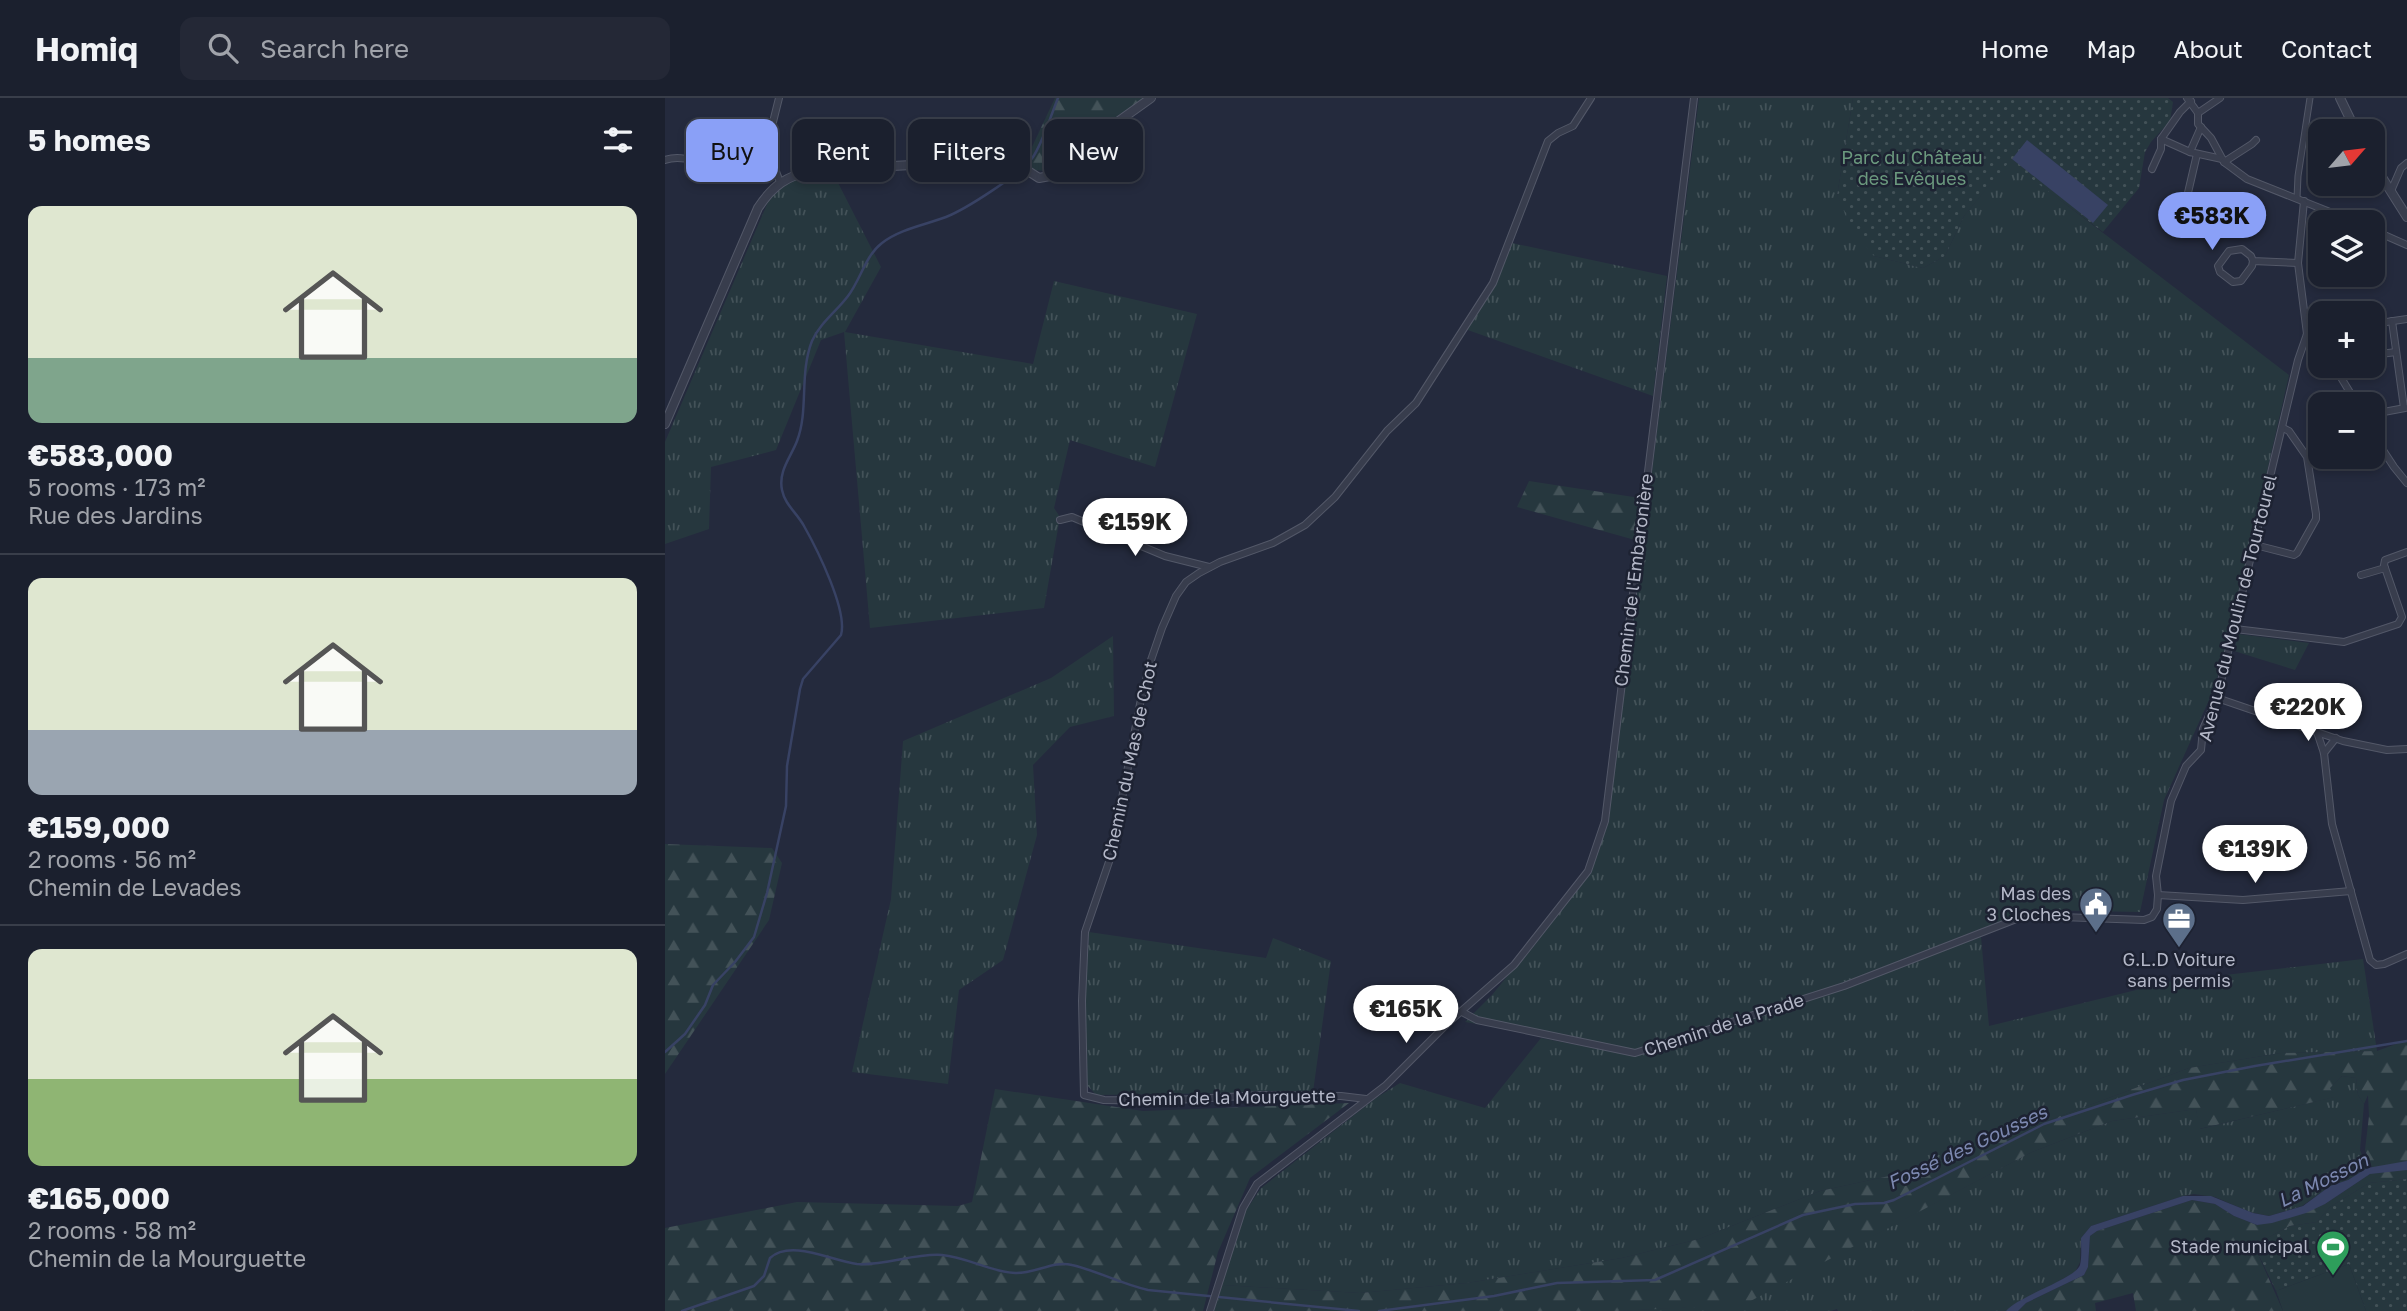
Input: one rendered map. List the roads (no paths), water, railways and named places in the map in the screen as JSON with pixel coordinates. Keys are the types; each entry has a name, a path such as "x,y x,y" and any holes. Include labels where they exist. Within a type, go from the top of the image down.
{"street":[{"path":"774,119 779,98"},
{"path":"665,424 758,208 768,192 780,182 794,174 813,170 1011,160 1039,178 1049,176 1101,133 1151,98"},
{"name":"Chemin du Mas de Chot","path":"1084,1095 1082,1001 1085,932 1111,856 1140,704 1161,628 1179,589 1210,567 1305,526 1335,497 1387,431 1416,403 1493,283 1548,141 1557,133 1573,126 1591,98"},
{"name":"Chemin de l'Embaronière","path":"1462,1012 1514,965 1588,871 1605,821 1694,98"},
{"path":"2198,113 2220,98"},
{"path":"2301,199 2298,176 2310,98"},
{"path":"2340,98 2350,119"},
{"path":"2152,169 2161,149 2161,139 2189,99 2198,113 2201,127 2193,153 2187,197"},
{"path":"2201,127 2211,138 2223,160 2247,179 2327,210"},
{"path":"2161,139 2193,153 2223,160 2256,140"},
{"path":"665,160 674,157 686,160"},
{"path":"2391,191 2401,168 2407,163"},
{"path":"778,177 780,182"},
{"path":"2385,182 2407,217"},
{"name":"Avenue du Moulin de Tourtourel","path":"2158,895 2156,876 2171,802 2186,766 2201,750 2203,729 2217,698 2298,360 2308,334 2298,263 2301,199"},
{"path":"2385,236 2407,246"},
{"path":"2242,249 2253,261 2241,281 2234,282 2220,272 2218,266 2229,251 2242,249"},
{"path":"2253,261 2298,263"},
{"path":"2385,322 2407,319"},
{"path":"2385,412 2405,408 2392,321"},
{"path":"2385,353 2396,352"},
{"path":"2255,545 2294,555 2316,519 2307,457 2289,431 2283,428"},
{"path":"2385,454 2407,483"},
{"path":"1060,520 1072,517 1165,556 1210,567"},
{"path":"2235,629 2344,642 2398,624 2404,612 2385,568 2385,560 2407,552"},
{"path":"2361,575 2385,568"},
{"path":"2217,698 2369,748 2407,749"},
{"path":"2317,732 2324,753 2332,824 2370,960 2376,965 2384,964 2407,954"},
{"path":"2324,753 2336,738"},
{"path":"2158,895 2243,900 2351,891"},
{"name":"Chemin de la Prade","path":"1462,1012 1477,1020 1635,1053 1844,986 2019,918 2033,916 2144,920 2152,916 2157,909 2158,895"},
{"path":"1210,1311 1243,1208 1257,1184 1385,1086 1462,1012"},
{"name":"Chemin de la Mourguette","path":"1084,1095 1104,1100 1158,1101 1262,1095 1366,1099"}],"water":[{"path":"2027,140 2108,205 2093,223 2012,159"},
{"path":"2407,1161 2407,1170 2370,1174 2325,1204 2272,1223 2257,1225 2234,1216 2215,1204 2192,1200 2097,1231 2090,1236 2088,1267 2084,1275 2026,1303 2018,1311 2006,1311 2076,1270 2081,1262 2081,1238 2091,1226 2183,1196 2211,1196 2253,1213 2269,1216 2303,1206 2330,1186 2348,1180 2367,1168"}],"waterway":[{"path":"665,1052 685,1034 705,1005 713,985 754,937 767,893 786,806 787,766 800,689 803,679 841,635 840,611 830,580 804,526 786,500 781,483 783,470 801,429 806,366 812,341 848,296 871,254 882,243 897,234 966,207 1027,164 1040,144 1058,98"},
{"name":"Fossé des Gousses","path":"1379,1311 1494,1296 1557,1283 1655,1280 1803,1215 1855,1204 1894,1200 2044,1124 2132,1095 2183,1080 2407,1041"},
{"name":"Fossé des Gousses","path":"682,1311 754,1286 764,1276 770,1258 789,1250 857,1264 942,1255 1015,1273 1065,1264 1148,1290 1359,1311"}],"place":[{"name":"Mas des 3 Cloches","path":"2096,934"},
{"name":"G.L.D Voiture sans permis","path":"2179,949"},
{"name":"Stade municipal","path":"2333,1277"}],"park label":[{"name":"Parc du Château des Evêques","path":"1912,168"}],"water label":[{"name":"La Mosson","path":"2323,1180"}]}
